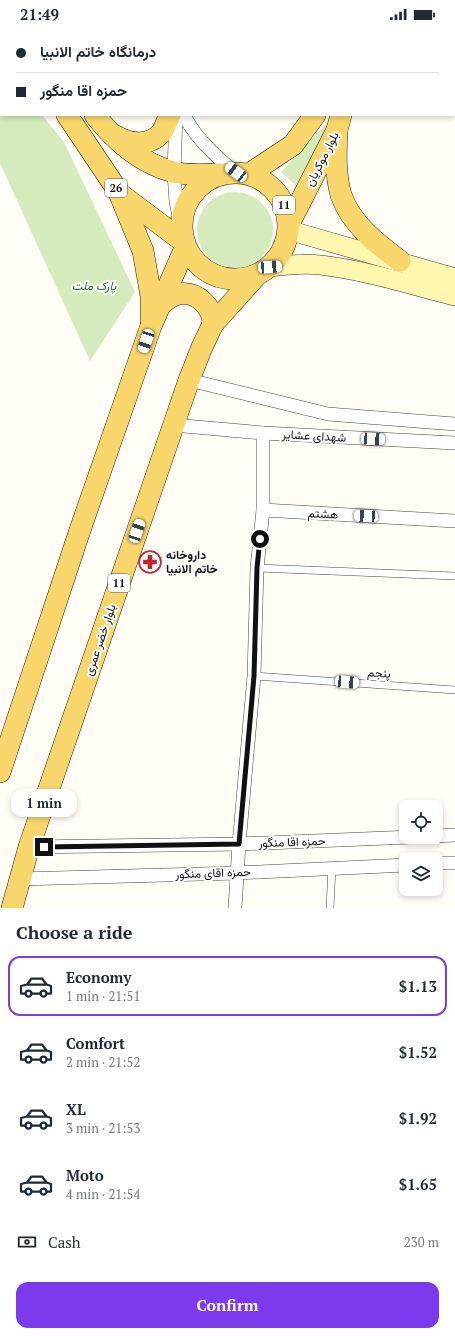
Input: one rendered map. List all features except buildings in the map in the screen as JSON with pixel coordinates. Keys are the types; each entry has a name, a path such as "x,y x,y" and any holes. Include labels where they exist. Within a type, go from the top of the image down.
{"main road":[{"name":"26","path":"68,116 120,194 183,239"},
{"path":"96,116 108,132 133,153 151,164 174,172 198,175 236,173"},
{"path":"108,132 125,141 139,143 150,141 161,132 169,116"},
{"path":"0,772 80,530 183,239 183,212 188,198 198,187 210,178 236,173 293,145 314,116"},
{"path":"339,123 337,173 341,195 348,209 370,237 400,261"},
{"name":"بلوار موکریان","path":"288,227 339,123"},
{"name":"11","path":"236,173 264,181 277,193 285,207 288,227 287,240 281,255 264,271"},
{"path":"120,194 143,251 151,296 151,326"},
{"path":"183,239 193,260 203,270 216,277 229,280 244,279 264,271"},
{"name":"بلوار خضر عمری","path":"12,908 29,847 173,425 202,347 213,324 264,271"},
{"path":"160,305 166,300 179,294 194,296 207,305 211,312 213,324"}],"street":[{"path":"176,116 174,172 176,202 183,239"},
{"path":"184,116 188,124 199,139 236,173"},
{"path":"288,227 455,278"},
{"path":"264,271 307,264 319,264 364,273 455,296"},
{"name":"شهدای عشایر","path":"189,380 328,414 455,424"},
{"name":"شهدای عشایر","path":"173,425 263,433 455,443"},
{"path":"235,908 239,844 254,676 257,568 263,510 263,433"},
{"name":"هشتم","path":"263,510 455,521"},
{"path":"443,836 455,835"},
{"name":"حمزه اقا منگور","path":"29,847 239,844 399,837"},
{"path":"443,864 455,863"},
{"name":"حمزه اقای منگور","path":"20,879 237,873 332,867 399,865"}],"lane":[{"path":"257,568 455,576"},
{"name":"پنجم","path":"254,676 455,690"},
{"path":"330,908 332,867"}],"green space":[{"name":"پارک ملت","path":"0,116 43,116 64,142 135,292 90,361 0,163"},
{"path":"333,116 303,192 281,172"},
{"path":"235,192 249,195 262,203 270,216 273,230 270,244 262,257 249,265 235,268 221,265 208,257 200,244 197,230 200,216 208,203 221,195"}],"place":[{"name":"داروخانه خاتم الانبیا","path":"150,562"}],"route":[{"path":"44,847 239,844 254,676 257,568 260,539"}]}
